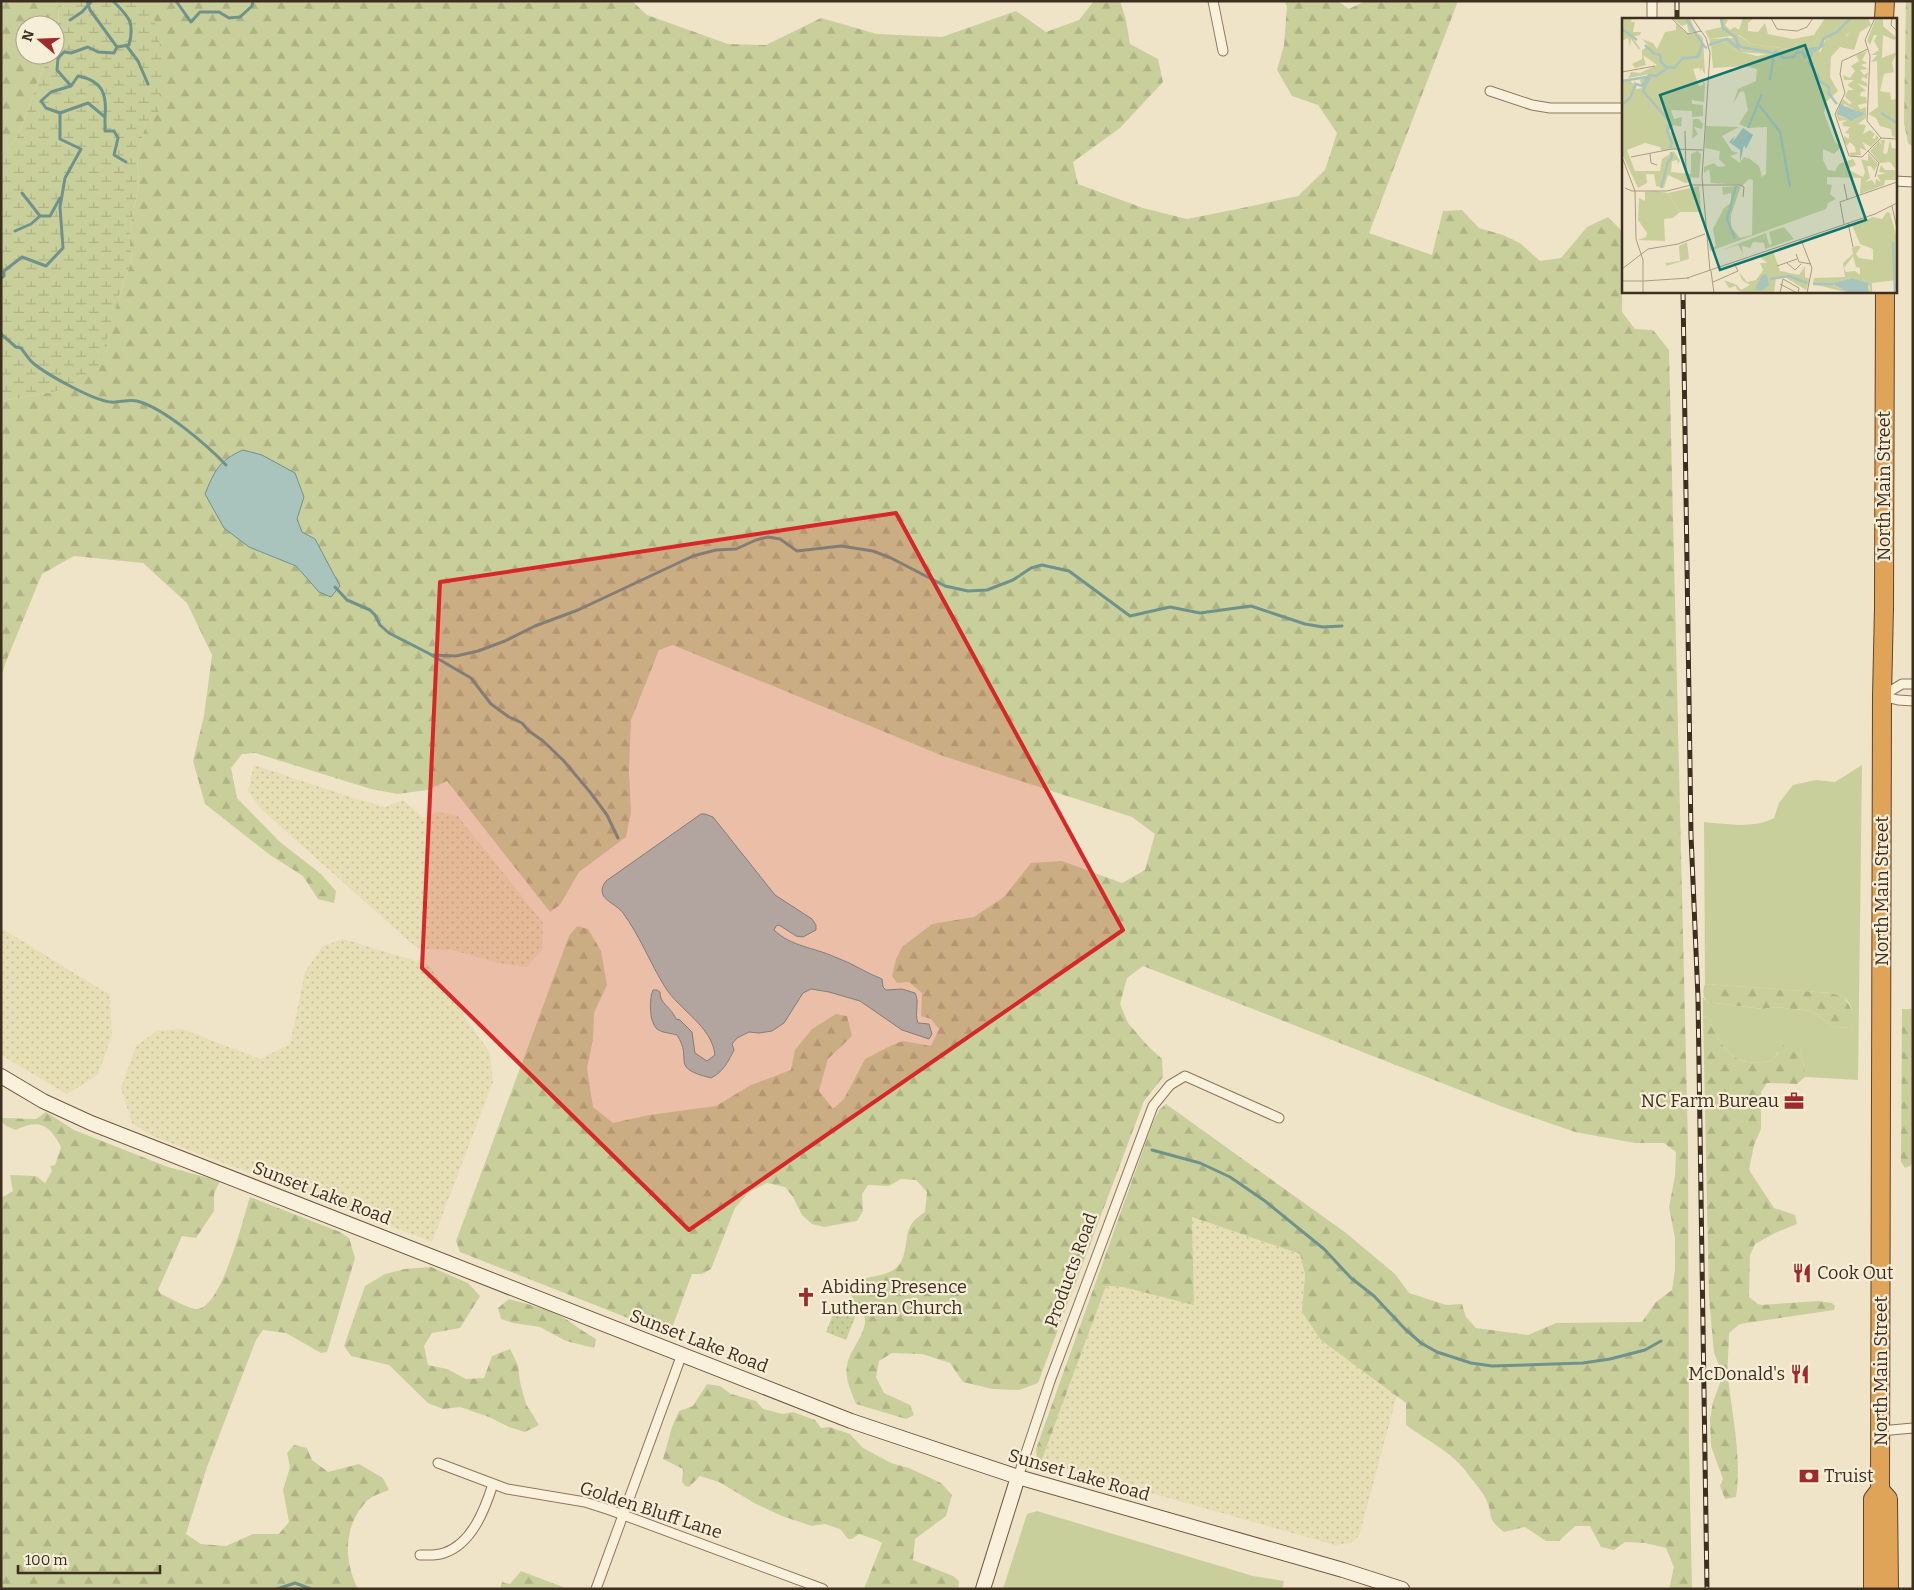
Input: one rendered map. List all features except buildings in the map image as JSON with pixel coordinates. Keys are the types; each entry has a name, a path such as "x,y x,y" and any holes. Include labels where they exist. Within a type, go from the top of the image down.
{"highway":[{"path":"1884,18 1885,1"},
{"name":"North Main Street","path":"1873,1589 1873,1499 1880,1490 1882,696 1886,292"},
{"name":"North Main Street","path":"1880,1490 1888,1500 1889,1589"}],"main road":[{"name":"Sunset Lake Road","path":"1,1076 43,1101 91,1123 851,1421 1018,1477 1343,1570 1402,1589"},
{"name":"Products Road","path":"983,1589 1018,1477"}],"street":[{"path":"1213,1 1223,51"},
{"path":"1652,1 1652,18"},
{"path":"1490,91 1532,105 1550,108 1622,108"},
{"path":"1896,181 1913,182"},
{"path":"1882,696 1902,684 1913,684"},
{"path":"1882,696 1898,700 1913,700"},
{"name":"Products Road","path":"1018,1477 1050,1381 1153,1106 1170,1085 1185,1076 1279,1118"},
{"path":"596,1589 682,1354"},
{"path":"1880,1431 1913,1428"},
{"name":"Golden Bluff Lane","path":"438,1463 519,1492 585,1502 624,1515 798,1584 823,1589"},
{"path":"420,1555 446,1553 460,1543 472,1530 482,1514 493,1484"}],"highlighted area":[{"path":"896,513 1123,930 689,1230 422,968 440,582"}],"shaded area":[{"path":"254,765 385,807 403,800 424,818 437,812 457,815 543,923 542,950 527,967 497,963 453,950 420,949 260,808 248,791"},
{"path":"1,928 110,995 112,1035 98,1075 67,1094 1,1055"},
{"path":"343,939 429,965 490,1053 493,1082 432,1242 150,1135 132,1123 121,1088 136,1046 157,1031 182,1029 260,1059 290,1044 305,972 323,946"},
{"path":"1192,1217 1300,1254 1305,1274 1302,1312 1321,1340 1397,1395 1359,1536 1351,1543 1335,1545 1041,1462 1106,1286 1123,1287 1194,1304"}],"green space":[{"path":"1,1 58,1 58,15 15,15 15,65 45,65 19,134 1,160"},
{"path":"58,1 150,1 163,58 158,114 146,124 137,156 139,181 129,238 132,259 98,369 69,389 1,401 1,160 19,134 45,65 65,65 65,15 58,15"},
{"path":"150,1 632,1 647,15 728,44 766,45 821,18 877,34 942,37 1016,11 1046,32 1079,20 1094,1 1120,1 1126,20 1130,44 1158,59 1163,82 1120,128 1073,162 1078,184 1143,208 1187,219 1298,196 1325,170 1337,133 1318,105 1292,96 1277,70 1284,45 1287,6 1284,1 1338,1 1349,9 1365,1 1458,1 1369,233 1432,255 1443,211 1462,210 1479,228 1503,235 1520,243 1540,261 1561,258 1587,227 1608,217 1622,231 1622,312 1635,329 1653,330 1669,350 1688,1144 1689,1447 1692,1589 1669,1589 1674,1567 1666,1548 1645,1543 1625,1542 1614,1550 1601,1547 1590,1526 1575,1526 1559,1541 1546,1541 1525,1527 1504,1532 1492,1520 1484,1495 1459,1463 1445,1451 1406,1425 1406,1403 1321,1340 1302,1312 1305,1274 1300,1254 1192,1217 1194,1305 1123,1287 1106,1286 1041,1462 1037,1458 1036,1449 1152,1125 1159,1110 1166,1104 1346,1233 1395,1274 1409,1293 1446,1305 1462,1304 1466,1317 1476,1328 1528,1335 1556,1323 1642,1322 1656,1302 1672,1290 1675,1270 1675,1238 1669,1207 1675,1176 1676,1152 1664,1143 1635,1143 1575,1132 1503,1107 1143,966 1127,978 1120,1004 1128,1023 1162,1059 1163,1077 1144,1101 1038,1383 1019,1390 992,1389 963,1382 950,1363 922,1354 892,1353 879,1361 876,1377 884,1393 910,1405 914,1415 906,1419 856,1404 848,1382 847,1370 850,1356 862,1333 865,1318 853,1300 851,1288 854,1281 889,1272 898,1266 904,1256 910,1227 925,1212 927,1192 916,1180 901,1179 889,1186 868,1185 862,1194 863,1211 857,1221 824,1227 812,1224 802,1215 793,1197 785,1187 767,1183 749,1192 735,1208 711,1269 702,1274 692,1274 672,1328 661,1331 460,1252 456,1241 569,936 577,926 588,929 601,951 607,985 594,1013 593,1040 587,1068 593,1107 613,1123 649,1115 716,1106 751,1085 791,1070 795,1050 812,1029 836,1014 847,1016 852,1036 828,1059 819,1091 833,1109 844,1099 865,1059 903,1041 931,1046 939,1029 931,1019 921,1016 922,993 909,982 897,983 892,976 896,959 902,947 932,924 974,917 1004,897 1031,863 1062,861 1122,883 1145,870 1155,834 1132,817 943,756 673,645 659,650 631,720 629,771 631,812 626,837 579,872 560,905 550,912 447,781 428,790 397,794 371,789 255,753 242,754 231,768 237,798 280,842 321,874 336,891 334,903 318,899 303,876 270,855 205,804 193,761 204,716 212,655 187,603 143,563 74,556 42,574 1,678 1,401 69,389 119,296 132,259 129,238 139,181 137,156 146,124"},
{"path":"1906,1 1913,1 1913,147 1908,143 1904,123"},
{"path":"1862,765 1858,1080 1805,1077 1801,1048 1778,1052 1772,1061 1751,1062 1740,1060 1724,1047 1709,1018 1703,1016 1703,997 1707,1002 1763,1009 1776,1007 1812,1011 1835,1028 1850,1027 1852,1011 1849,1003 1842,996 1831,993 1705,984 1704,822 1749,825 1766,821 1774,818 1779,803 1793,785 1816,780 1835,782"},
{"path":"1705,984 1831,993 1844,997 1853,1015 1852,1023 1850,1027 1835,1028 1812,1011 1776,1007 1763,1009 1707,1002 1703,993"},
{"path":"1902,1009 1913,1009 1913,1162 1905,1168 1901,1162"},
{"path":"1703,1016 1709,1018 1724,1047 1740,1060 1747,1062 1772,1061 1785,1043 1795,1043 1801,1048 1805,1077 1797,1084 1767,1083 1761,1092 1761,1129 1754,1145 1749,1170 1774,1208 1795,1215 1797,1224 1755,1244 1750,1255 1749,1297 1762,1305 1818,1301 1832,1303 1835,1306 1834,1310 1740,1324 1729,1333 1728,1376 1736,1436 1738,1482 1736,1497 1725,1499 1720,1486 1723,1479 1711,1446 1710,1419 1713,1402 1720,1383 1719,1365 1714,1353 1709,1298"},
{"path":"46,1112 74,1130 168,1167 220,1181 214,1194 214,1211 196,1238 182,1236 158,1290 161,1294 184,1305 197,1309 206,1305 215,1294 223,1279 237,1241 250,1197 340,1232 349,1238 355,1258 327,1352 321,1353 286,1333 263,1330 256,1340 207,1467 186,1534 201,1544 226,1546 253,1534 279,1534 289,1522 283,1490 290,1467 287,1453 294,1445 307,1448 312,1460 328,1472 359,1464 383,1478 389,1490 367,1501 358,1513 349,1534 348,1556 353,1578 358,1589 1,1589 1,1198 13,1191 10,1175 36,1176 45,1183 52,1171 50,1166 55,1165 61,1147 53,1133 43,1126 31,1124 16,1130 6,1126 1,1121 1,1118 36,1119"},
{"path":"431,1267 468,1283 480,1296 460,1328 432,1333 424,1346 428,1365 447,1369 466,1379 484,1378 492,1356 510,1349 518,1365 526,1404 539,1425 525,1432 460,1407 443,1409 428,1403 389,1365 351,1356 344,1346 365,1286 385,1274 405,1269"},
{"path":"509,1299 545,1310 566,1319 596,1339 594,1348 566,1341 540,1327 513,1323 501,1319 498,1308"},
{"path":"837,1304 857,1312 846,1340 826,1332"},
{"path":"707,1384 720,1386 731,1394 756,1401 763,1409 783,1414 793,1412 815,1420 821,1428 829,1427 850,1434 863,1448 891,1463 909,1468 941,1483 952,1495 946,1516 915,1539 913,1560 953,1576 959,1581 958,1589 864,1589 882,1543 877,1540 859,1534 852,1539 848,1539 840,1529 825,1524 812,1526 782,1516 756,1504 719,1482 700,1476 689,1487 685,1486 682,1482 683,1469 663,1459 672,1427 679,1411 693,1406"},
{"path":"1037,1511 1253,1576 1284,1581 1282,1589 1003,1589 1027,1514"},
{"path":"521,1571 568,1589 500,1589 502,1582 510,1584"}],"water":[{"path":"243,450 262,455 295,473 304,497 297,519 302,532 315,539 340,586 331,597 319,592 296,566 249,547 224,528 205,494 218,468 228,458"},
{"path":"701,814 713,817 775,895 812,919 816,925 816,930 803,937 796,936 779,925 774,930 788,940 841,959 882,979 883,987 886,990 902,989 915,993 918,1023 929,1024 932,1034 929,1039 902,1030 860,1001 811,989 803,993 784,1023 772,1031 749,1032 737,1038 732,1044 734,1050 730,1059 715,1076 711,1078 690,1070 684,1062 682,1044 677,1035 664,1032 654,1026 650,1004 653,990 660,992 660,996 676,1019 680,1020 692,1032 695,1053 707,1061 715,1055 713,1045 702,1027 665,987 629,922 621,911 603,895 602,889 606,881"}],"waterway":[{"path":"1,278 4,276 4,271 22,257 46,266 63,248 60,207 65,178 81,149 60,139 60,113 46,108 41,101 51,92 71,86 57,70 58,58 64,52 71,53 88,47 98,52 114,53 117,47 90,10 87,1"},
{"path":"70,20 82,12 92,1"},
{"path":"113,1 127,16 131,25 129,45 117,47"},
{"path":"176,1 191,22 200,12 219,12 229,18 240,17 252,6 253,1"},
{"path":"126,45 138,61 148,84"},
{"path":"60,113 88,103 105,117 104,95 98,85 93,81 78,76 71,86"},
{"path":"105,117 105,131 114,131 118,138 114,155 126,162"},
{"path":"22,193 40,216"},
{"path":"15,231 31,224 40,216 50,216 60,198"},
{"path":"1,334 16,347 21,348 39,368 82,392 111,402 137,401 160,411 197,438 226,465"},
{"path":"432,655 456,656 478,651 505,641 535,626 578,610 693,556 716,550 736,549 768,537 780,539 797,551 841,546 873,551 891,558 945,586 968,591 987,590 1013,580 1031,568 1042,565 1069,571 1130,616 1170,607 1200,613 1251,606 1305,624 1323,627 1342,626"},
{"path":"335,587 347,600 370,610 380,625 389,633 471,678 491,704 509,717 522,723 529,731 543,741 563,760 590,792 607,815 618,838"},
{"path":"1152,1150 1200,1163 1230,1177 1265,1201 1324,1249 1351,1278 1374,1296 1405,1329 1421,1343 1437,1352 1471,1363 1492,1366 1583,1363 1610,1359 1645,1350 1661,1341"},
{"path":"277,1589 295,1583 311,1589"}],"railway":[{"path":"1677,1 1677,18"},
{"path":"1683,292 1691,835 1698,998 1707,1589"}],"place":[{"name":"NC Farm Bureau","path":"1794,1101"},
{"name":"Cook Out","path":"1802,1273"},
{"name":"Abiding Presence Lutheran Church","path":"806,1297"},
{"name":"McDonald's","path":"1800,1374"},
{"name":"Truist","path":"1809,1476"}]}
